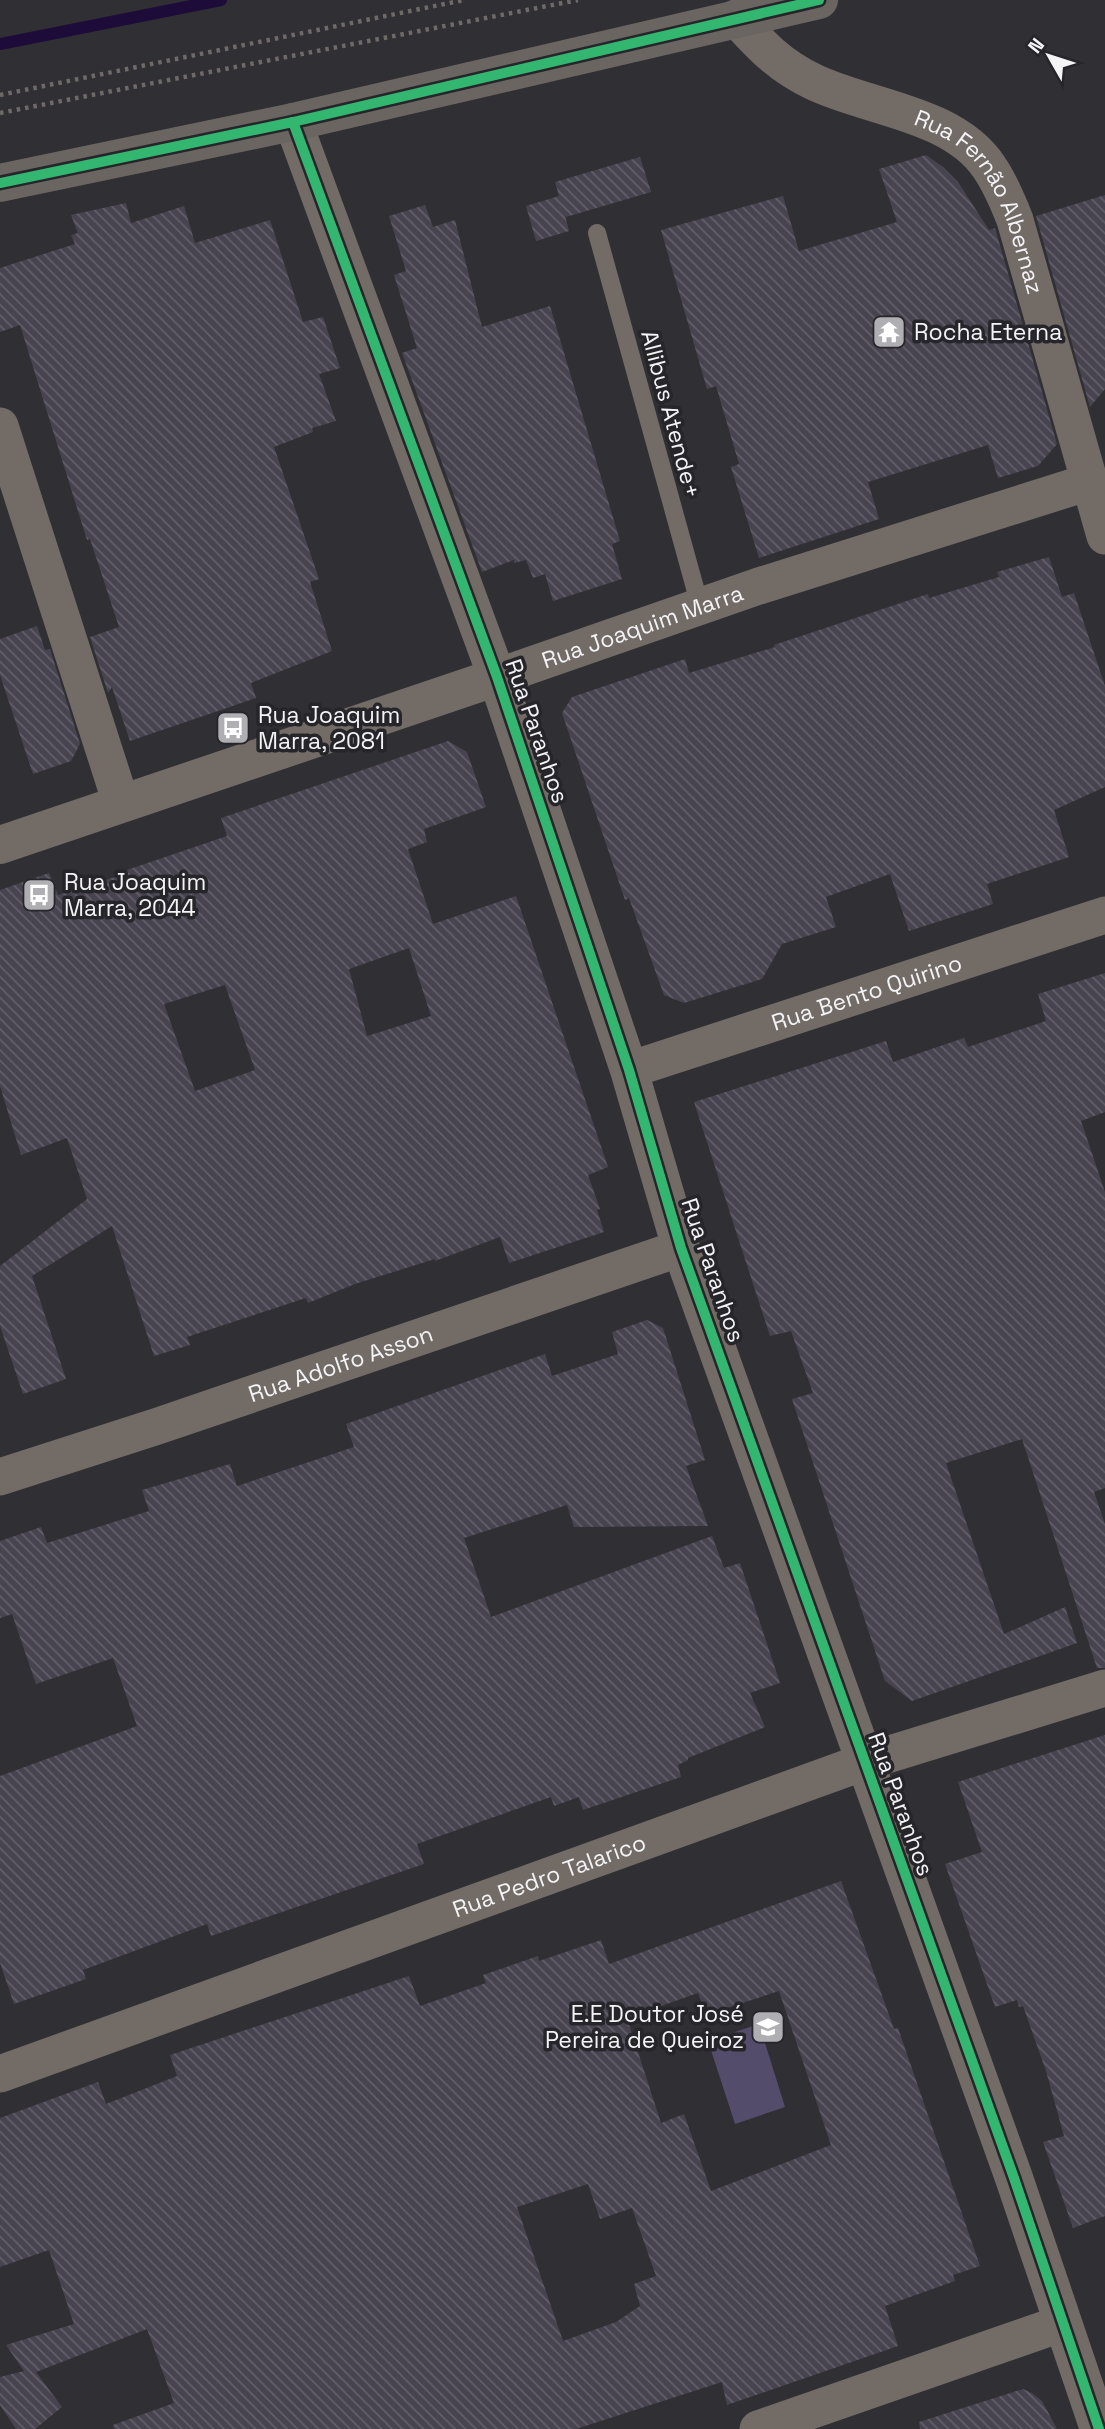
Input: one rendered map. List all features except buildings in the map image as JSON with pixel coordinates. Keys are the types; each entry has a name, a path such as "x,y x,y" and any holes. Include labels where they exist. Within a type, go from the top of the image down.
{"main road":[{"path":"0,183 293,122 732,9 819,0"}],"street":[{"name":"Rua Fernão Albernaz","path":"732,9 767,53 814,82 917,118 961,138 989,166 1014,220 1105,536"},
{"name":"Rua Paranhos","path":"293,122 497,677 629,1070 681,1248 994,2123 1099,2429"},
{"path":"0,426 121,803"},
{"name":"Rua Joaquim Marra","path":"0,845 700,607 1089,482"},
{"name":"Rua Bento Quirino","path":"629,1070 1105,915"},
{"name":"Rua Adolfo Asson","path":"0,1476 172,1422 681,1248"},
{"name":"Rua Pedro Talarico","path":"0,2074 864,1762 1105,1688"},
{"path":"758,2429 1063,2323"}],"lane":[{"name":"Allibus Atende+","path":"597,233 700,607"}],"path":[{"path":"0,95 464,0"},
{"path":"0,113 578,0"}],"shaded area":[{"path":"759,2024 785,2107 735,2124 708,2041"}],"waterway":[{"path":"0,44 221,0"}],"cycle path":[{"path":"0,183 293,122 819,0"},
{"path":"293,122 497,677 629,1070 681,1248 1014,2178 1099,2429"}],"place":[{"name":"Rocha Eterna","path":"889,332"},
{"name":"Rua Joaquim Marra, 2081","path":"233,728"},
{"name":"Rua Joaquim Marra, 2044","path":"39,895"},
{"name":"E.E Doutor José Pereira de Queiroz","path":"768,2027"}]}
